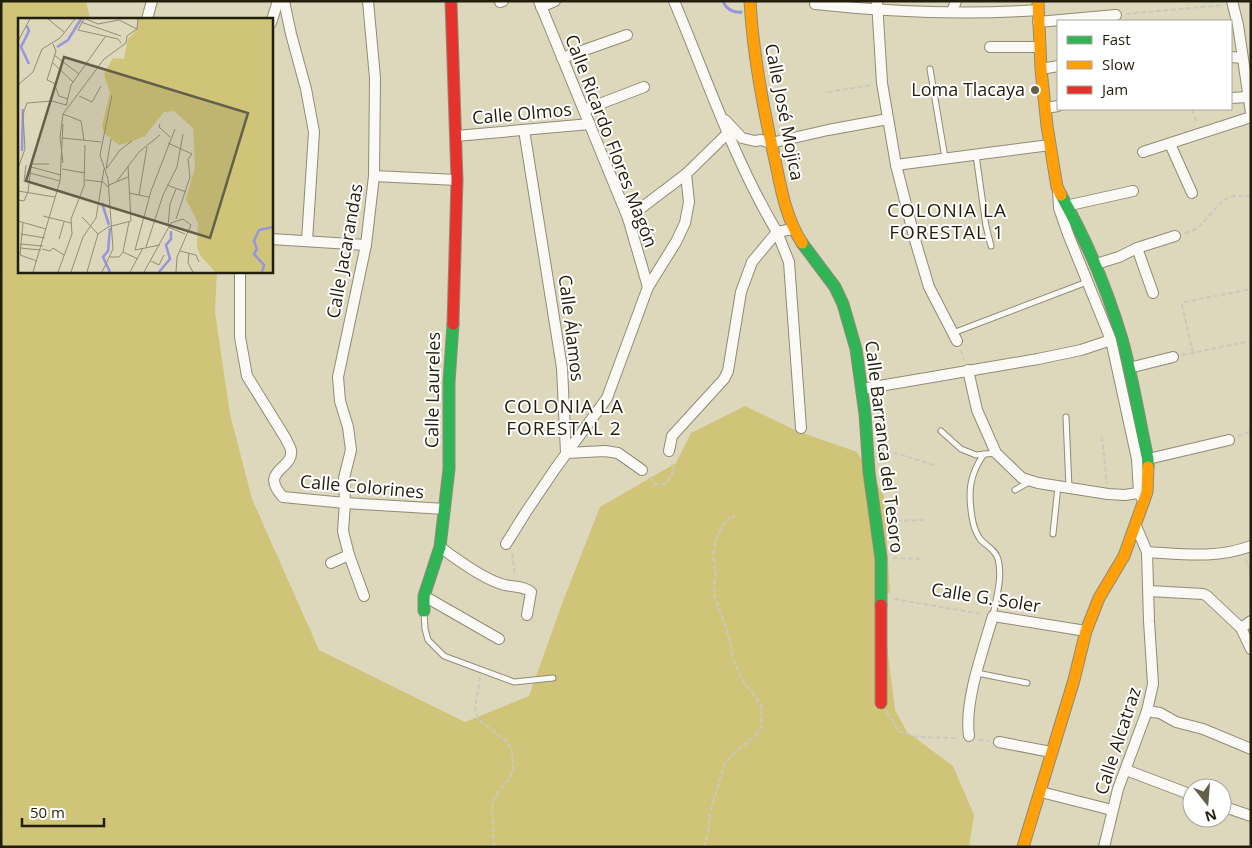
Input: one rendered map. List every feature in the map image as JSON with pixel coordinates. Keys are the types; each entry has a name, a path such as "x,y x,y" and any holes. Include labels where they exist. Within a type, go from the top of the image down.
{"street":[{"path":"148,18 152,1"},
{"path":"272,20 278,1"},
{"path":"284,1 306,90 314,132 307,240"},
{"name":"Calle Jacarandas","path":"364,596 342,531 345,504 344,478 351,450 338,390 338,377 366,246 374,176 375,78 368,1"},
{"name":"Calle Laureles","path":"424,611 424,596 440,547 446,509 449,469 449,382 454,300 457,180 451,1"},
{"path":"540,4 555,1"},
{"path":"674,1 728,133 759,202 777,232 789,262 801,428"},
{"name":"Calle José Mojica","path":"750,1 752,40 771,143 784,201 793,229"},
{"path":"952,12 956,1"},
{"path":"1143,152 1251,115 1238,25 1230,3"},
{"name":"Calle Ricardo Flores Magón","path":"540,4 628,218 648,287"},
{"path":"815,4 876,6 952,12 1038,11 1116,15"},
{"path":"876,6 882,83 896,165 915,240 930,287 955,337"},
{"path":"1038,11 1041,69 1057,187 1087,282 1111,340 1143,495"},
{"path":"562,58 626,35"},
{"path":"990,47 1040,47"},
{"path":"1232,57 1242,58"},
{"path":"1041,69 1057,66"},
{"path":"584,110 644,87"},
{"path":"1232,98 1248,98"},
{"path":"1046,108 1057,106"},
{"path":"721,115 742,138 771,143 888,119"},
{"name":"Calle Olmos","path":"456,136 590,124"},
{"name":"Calle Álamos","path":"524,130 562,368 566,453"},
{"path":"628,218 686,174 728,133"},
{"path":"1170,144 1192,193"},
{"path":"896,165 1050,145"},
{"path":"509,549 526,512 566,453 607,398 648,287 676,242 685,223 689,202 686,174"},
{"path":"374,176 457,180"},
{"path":"1063,206 1133,191"},
{"path":"1023,847 1074,680 1086,631 1099,598 1124,556 1136,526 1148,459 1129,368 1114,313 1096,264 1063,206"},
{"path":"669,451 672,436 724,379 728,371 741,292 752,262 777,232 793,229"},
{"name":"Calle Barranca del Tesoro","path":"793,229 835,288 856,349 868,444 869,472 881,558 882,703"},
{"path":"1096,264 1118,258 1137,248 1175,236"},
{"path":"272,239 307,240 366,246"},
{"path":"1137,248 1153,293"},
{"name":"Calle Colorines","path":"240,272 240,337 247,376 291,450 290,456 274,476 274,484 283,497 345,504 446,509"},
{"path":"862,389 1055,356 1111,340"},
{"path":"1129,368 1173,357"},
{"path":"968,370 977,410 996,453 1022,478 1029,482 1108,494 1143,495"},
{"path":"1148,459 1229,440"},
{"path":"566,453 605,451 618,453 642,470"},
{"name":"Calle Alcatraz","path":"1104,847 1112,810 1147,711 1153,684 1147,552 1136,526"},
{"path":"440,547 468,567 502,585 527,588 531,592 527,615"},
{"path":"1147,552 1200,555 1246,548"},
{"path":"331,563 349,555"},
{"path":"1149,591 1203,594 1211,598 1241,628 1251,649"},
{"path":"424,596 500,639"},
{"path":"969,736 971,700 976,673 992,616"},
{"name":"Calle G. Soler","path":"992,616 1086,631"},
{"path":"1241,628 1251,621"},
{"path":"1147,711 1160,713 1176,722 1204,730 1251,750"},
{"path":"999,742 1051,752"},
{"path":"1126,770 1182,791"},
{"path":"1041,792 1112,810"},
{"path":"1232,809 1251,816"}],"lane":[{"path":"930,69 945,158"},
{"path":"976,155 986,226 991,246"},
{"path":"955,337 1087,282"},
{"path":"1066,417 1069,488"},
{"path":"941,431 962,449 976,455 996,453"},
{"path":"984,454 973,474 969,493 973,523 980,538 996,553 998,560 1000,574 992,616"},
{"path":"1015,490 1029,482"},
{"path":"1054,534 1058,486"},
{"name":"Calle Laureles","path":"424,611 428,640 444,656 514,682 553,678"},
{"path":"976,673 1027,683"}],"path":[{"path":"1116,15 1230,3"},
{"path":"828,92 882,83"},
{"path":"1192,110 1200,133"},
{"path":"1175,236 1198,228 1223,200 1233,196 1251,196"},
{"path":"1193,352 1182,305 1185,302 1251,289"},
{"path":"955,337 968,370"},
{"path":"1173,357 1251,341"},
{"path":"1229,440 1251,431"},
{"path":"1102,437 1108,494"},
{"path":"868,444 934,466"},
{"path":"642,470 656,484 666,484 674,471 669,451"},
{"path":"704,847 708,834 710,813 726,763 732,755 756,735 762,726 761,704 740,678 733,658 729,637 715,597 714,586 716,576 713,554 717,538 723,525 731,516 736,517"},
{"path":"876,521 924,520"},
{"path":"1246,548 1251,570"},
{"path":"509,549 518,587"},
{"path":"881,558 921,559"},
{"name":"Calle G. Soler","path":"881,597 992,616"},
{"path":"482,670 475,709 478,719 502,738 512,750 513,769 510,778 500,789 492,803 494,847"},
{"path":"882,703 899,731 917,737 964,739 969,736 972,739 999,742"}],"shaded area":[{"path":"1,1 86,1 90,18 18,18 18,272 217,272 215,312 230,414 252,499 319,650 465,722 529,696 563,601 600,507 676,463 691,433 745,406 797,431 857,452 884,496 890,592 881,597 895,710 907,732 953,766 974,815 969,847 1,847"}],"waterway":[{"path":"723,1 730,10 741,12"}],"traffic: fast":[{"path":"1061,195 1088,248 1116,320 1129,369 1148,459 1148,467"},
{"path":"802,243 835,287 843,304 856,349 865,414 869,472 881,558 881,605"},
{"path":"424,611 424,596 440,547 449,469 449,382 453,324"}],"traffic: slow":[{"path":"750,1 756,61 779,182 792,224 802,243"},
{"path":"1038,1 1041,69 1047,126 1057,187 1061,195"},
{"path":"1023,847 1074,680 1086,631 1099,598 1124,556 1147,492 1148,467"}],"traffic: jam":[{"path":"451,1 457,180 453,324"},
{"path":"881,605 881,703"}],"place":[{"name":"Loma Tlacaya","path":"1035,90"}],"district":[{"name":"COLONIA LA FORESTAL 1","path":"947,221"},
{"name":"COLONIA LA FORESTAL 2","path":"564,417"}]}
